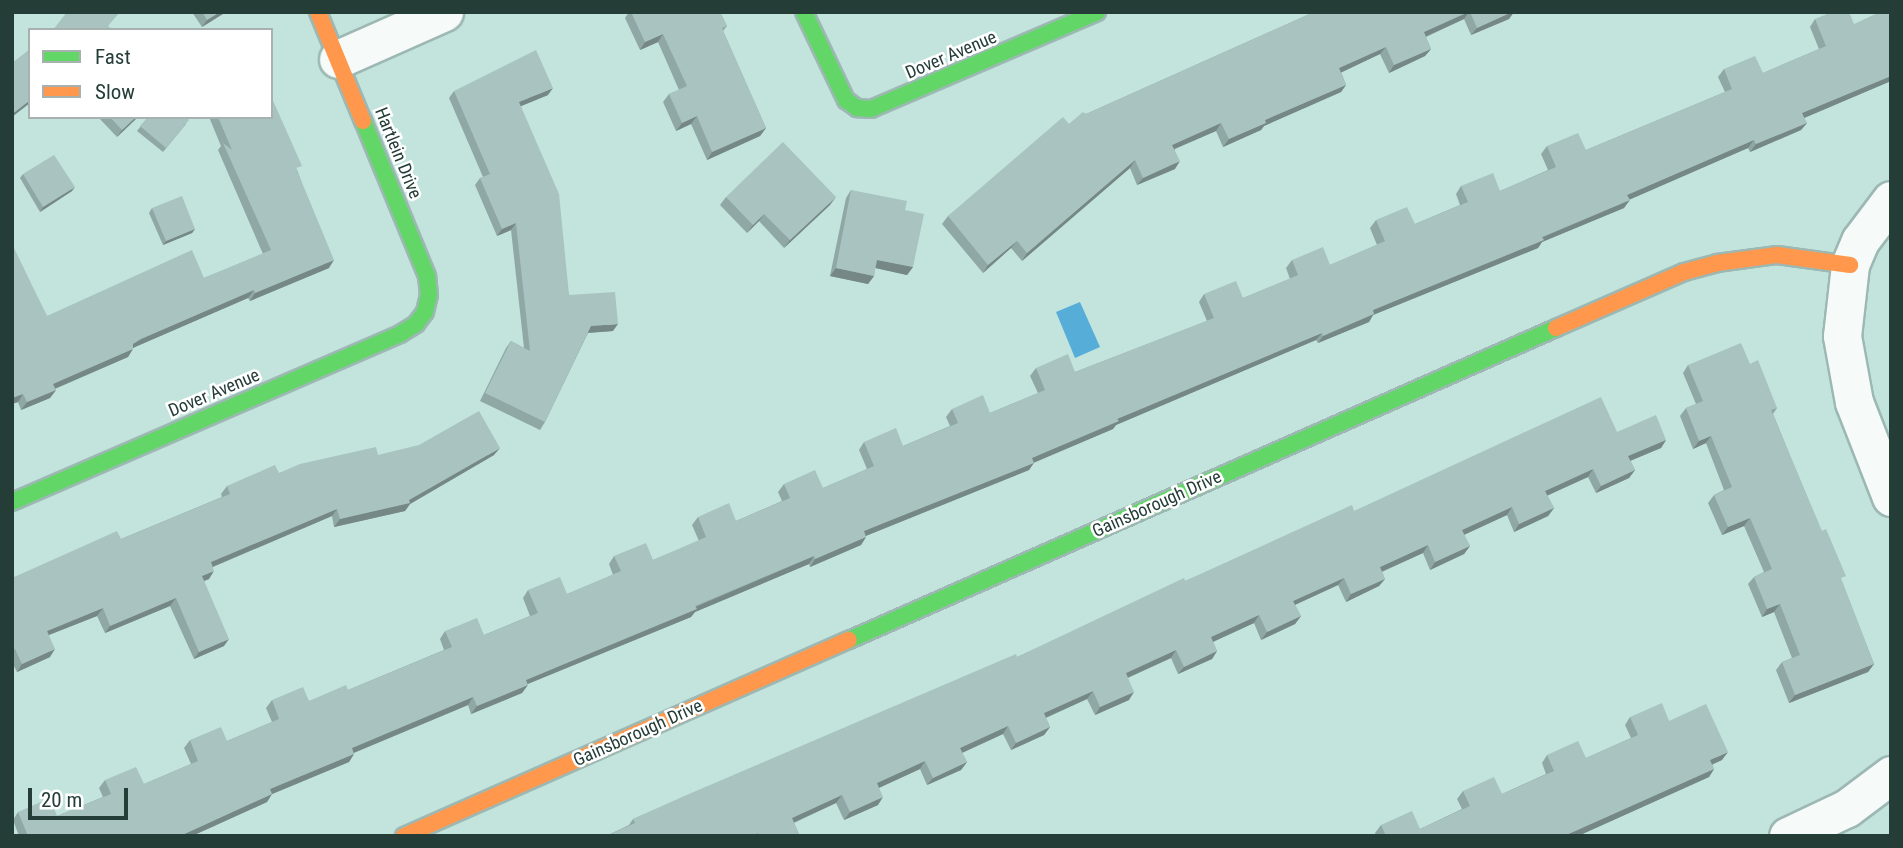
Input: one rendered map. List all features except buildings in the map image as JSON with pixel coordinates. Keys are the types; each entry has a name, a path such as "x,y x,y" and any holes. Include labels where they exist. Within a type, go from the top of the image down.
{"street":[{"name":"Hartlein Drive","path":"318,12 427,275 429,295 425,312"},
{"path":"338,60 444,12"},
{"name":"Dover Avenue","path":"804,12 846,100 857,108 871,109 1097,12"},
{"path":"1891,200 1860,240 1850,265 1842,336 1846,370 1854,402 1891,497"},
{"name":"Gainsborough Drive","path":"404,836 1684,272 1717,263 1777,255 1850,265"},
{"name":"Dover Avenue","path":"12,502 400,334 416,324 425,312"},
{"path":"1788,836 1847,808 1891,775"}],"water":[{"path":"1080,302 1100,347 1075,358 1056,312"}],"traffic: fast":[{"path":"804,12 846,100 857,108 871,109 1097,12"},
{"path":"12,502 400,334 416,324 425,312 429,295 427,276 363,121"},
{"path":"849,640 1556,328"}],"traffic: slow":[{"path":"318,12 363,121"},
{"path":"1556,328 1684,272 1717,263 1777,255 1850,265"},
{"path":"404,836 849,640"}]}
